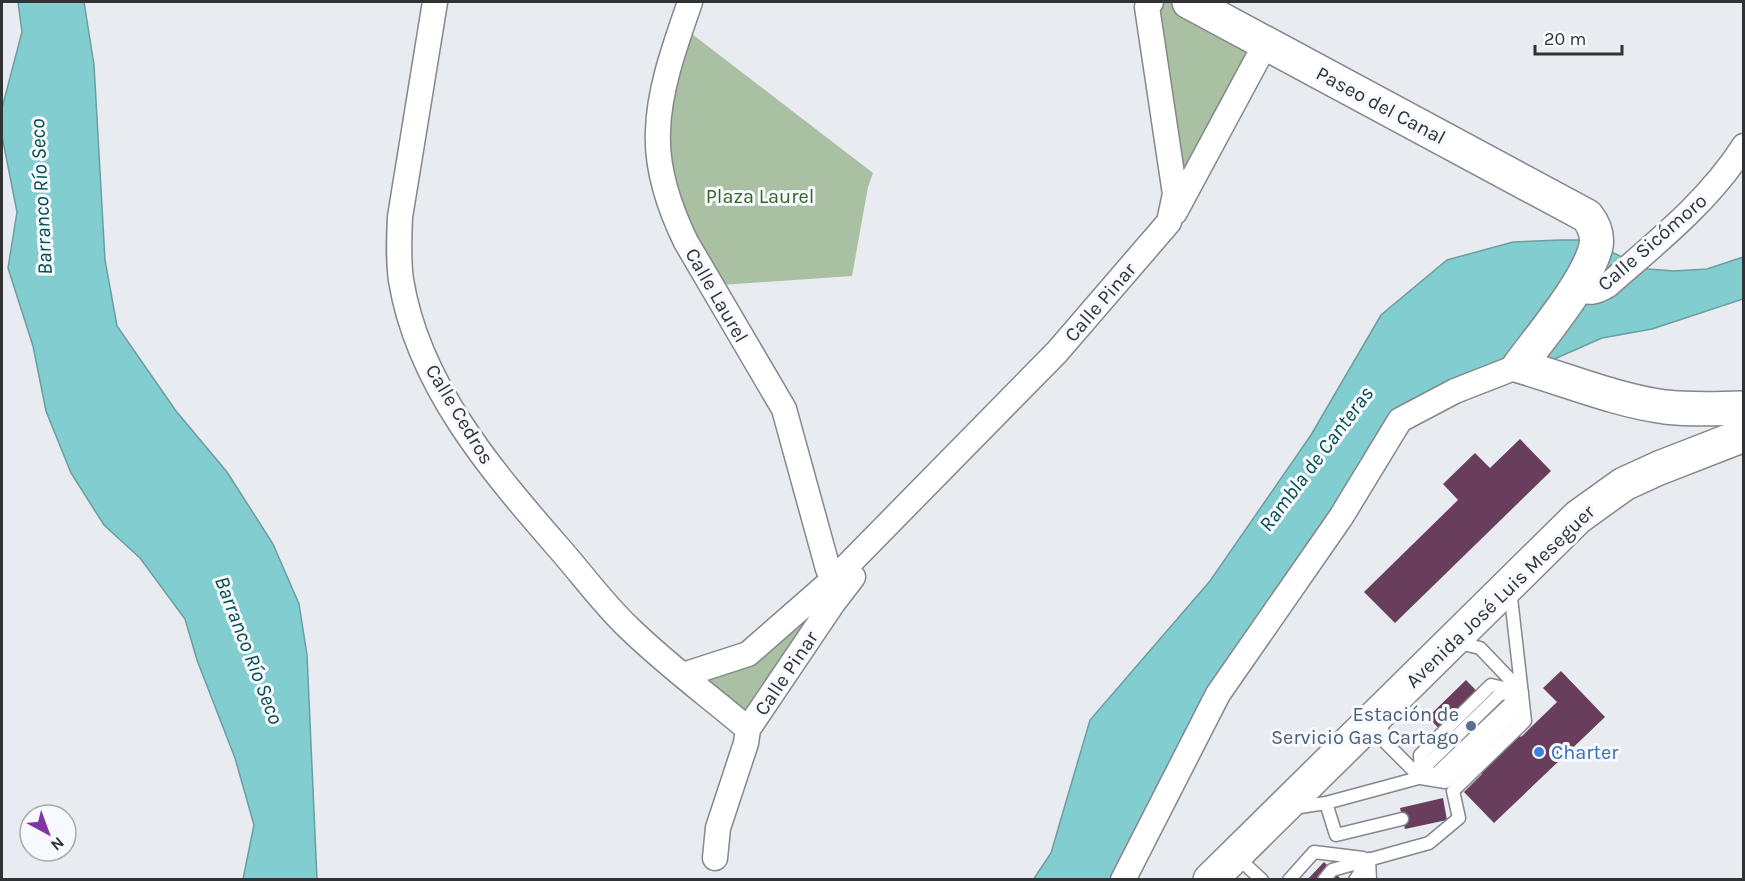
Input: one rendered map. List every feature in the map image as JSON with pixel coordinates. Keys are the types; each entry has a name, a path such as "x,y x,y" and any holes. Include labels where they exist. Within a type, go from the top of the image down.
{"street":[{"name":"Calle Cedros","path":"435,2 400,217 401,279 410,318 430,367 466,431 506,487 628,628 748,729"},
{"name":"Calle Laurel","path":"690,2 659,111 657,134 667,192 675,219 686,242 784,409 828,569 836,577"},
{"name":"Calle Pinar","path":"1150,2 1147,7 1175,194 1169,222"},
{"name":"Paseo del Canal","path":"1189,2 1587,216 1594,224 1597,235 1591,259 1575,288 1519,366"},
{"name":"Calle Pinar","path":"683,675 748,654 836,577 1057,352 1169,222 1266,43"},
{"name":"Calle Sicómoro","path":"1575,288 1586,293 1597,292 1608,285 1687,217 1710,192 1743,146"},
{"path":"1123,879 1218,694 1341,517 1400,420 1455,391 1519,366 1621,397 1665,407 1743,408"},
{"name":"Avenida José Luis Meseguer","path":"1210,879 1578,517 1624,484 1743,435"},
{"name":"Calle Pinar","path":"715,858 718,828 746,743 748,729 833,603 903,510"}],"lane":[{"path":"1323,879 1332,870 1429,843 1459,818 1450,807 1453,791 1525,721 1509,585"},
{"path":"1452,641 1480,648 1522,692"},
{"path":"1421,778 1420,755 1491,685 1522,692"},
{"path":"1281,811 1326,802 1437,773 1522,692"},
{"path":"1378,714 1386,743 1421,778"},
{"path":"1326,802 1336,835 1402,819"},
{"path":"1289,879 1314,852 1369,859"},
{"path":"1235,855 1262,879"},
{"path":"1355,879 1369,859"},
{"path":"1369,859 1370,879"}],"green space":[{"path":"1151,2 1189,2 1266,43 1169,222"},
{"name":"Plaza Laurel","path":"692,34 873,173 868,187 852,276 722,285 675,219 665,86"},
{"path":"836,577 833,603 748,729 683,675 749,654"}],"water":[{"name":"Barranco Río Seco","path":"18,2 84,2 94,65 105,260 117,326 176,411 227,472 273,544 299,604 307,655 317,879 243,879 254,825 235,758 197,660 185,619 140,558 104,525 71,473 46,411 33,346 8,268 17,212 2,136 2,108 22,32"},
{"name":"Rambla de Canteras","path":"1586,240 1648,269 1674,271 1707,269 1743,257 1743,299 1652,329 1602,338 1459,401 1406,428 1227,697 1133,879 1033,880 1051,853 1090,720 1210,581 1311,435 1381,315 1447,260 1513,242"}],"building":[{"path":"1520,439 1551,471 1395,623 1364,592 1458,500 1443,484 1475,453 1490,468"},
{"path":"1561,671 1605,717 1494,823 1464,792 1482,774 1428,717 1466,680 1521,737 1557,702 1543,688"},
{"path":"1443,798 1447,820 1405,829 1400,808"},
{"path":"1324,862 1342,880 1307,880"}],"place":[{"name":"Estación de Servicio Gas Cartago","path":"1471,726"},
{"name":"Charter","path":"1539,752"}]}
